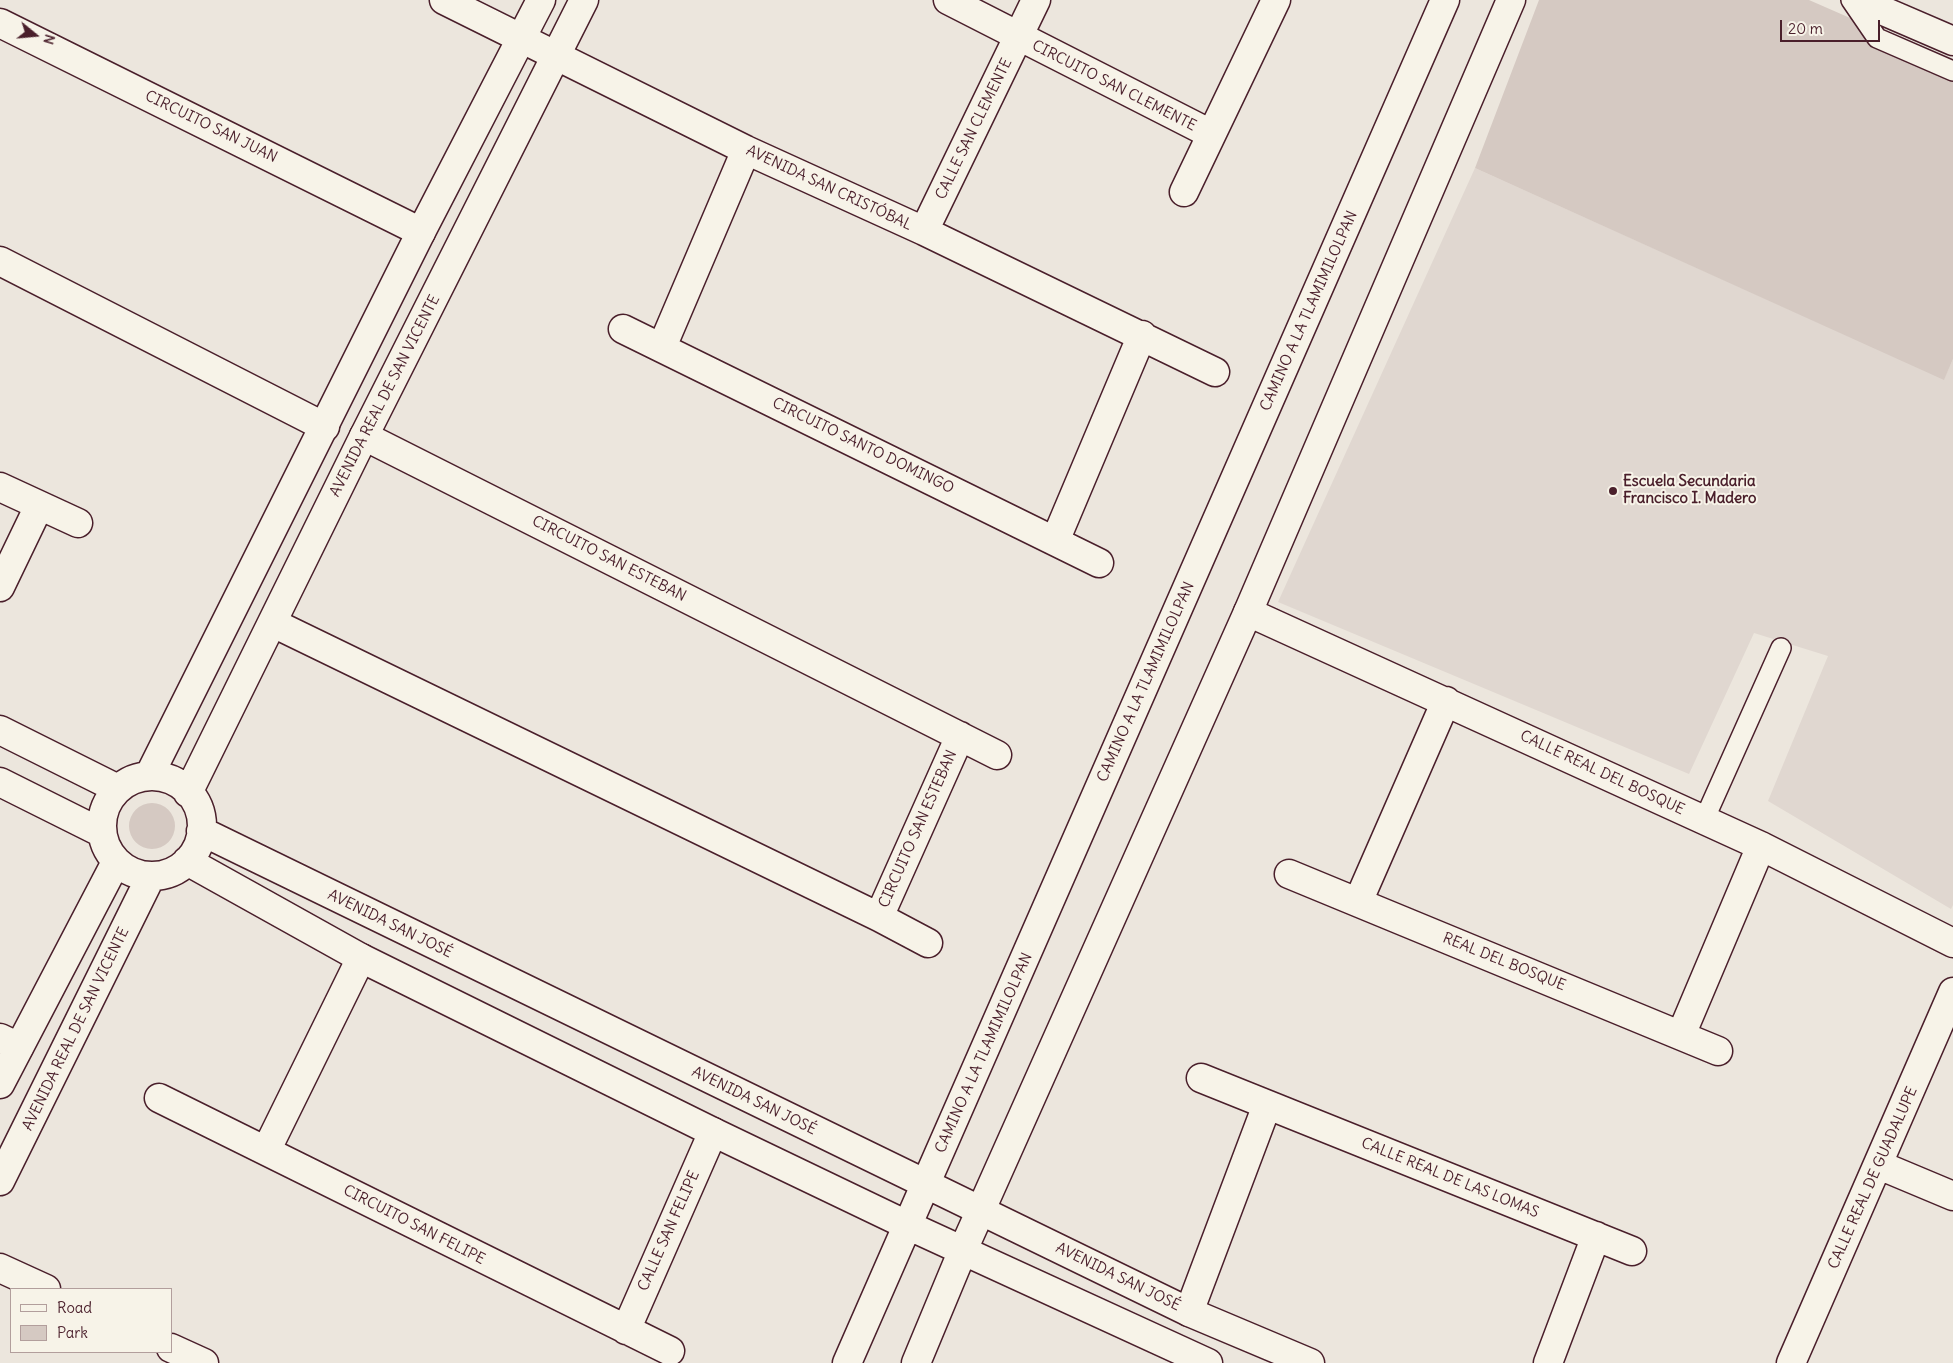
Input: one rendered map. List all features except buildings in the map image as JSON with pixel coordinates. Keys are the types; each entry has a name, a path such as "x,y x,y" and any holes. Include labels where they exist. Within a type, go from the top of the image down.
{"street":[{"name":"AVENIDA SAN CRISTÓBAL","path":"444,0 746,150 924,231 1215,372"},
{"path":"149,776 422,232 541,0"},
{"name":"AVENIDA REAL DE SAN VICENTE","path":"188,793 364,436 584,0"},
{"name":"CIRCUITO SAN CLEMENTE","path":"948,0 1211,134 1276,0"},
{"name":"CALLE SAN CLEMENTE","path":"924,231 1036,0"},
{"name":"CAMINO A LA TLAMIMILOLPAN","path":"847,1363 1445,0"},
{"path":"916,1363 963,1250 1248,612 1511,0"},
{"path":"1858,0 1953,41"},
{"name":"CIRCUITO SAN JUAN","path":"0,23 422,232"},
{"path":"1184,192 1211,134"},
{"path":"662,347 746,150"},
{"path":"0,261 325,427"},
{"name":"CIRCUITO SANTO DOMINGO","path":"623,329 1099,563"},
{"path":"1055,541 1142,335"},
{"name":"CIRCUITO SAN ESTEBAN","path":"273,623 879,917 960,736 364,436"},
{"path":"0,487 78,523"},
{"path":"0,587 39,506"},
{"name":"CALLE REAL DEL BOSQUE","path":"1248,612 1761,846 1953,942"},
{"path":"1358,902 1446,701"},
{"path":"0,730 118,789"},
{"path":"960,736 997,755"},
{"path":"149,776 166,778 182,786 200,814 201,831 196,848 188,861 175,870 160,876 129,871 116,862 107,848 102,833 103,818 108,803 118,789 133,780 149,776"},
{"path":"0,782 102,833"},
{"name":"AVENIDA SAN JOSÉ","path":"201,831 926,1186 982,1211 1189,1312 1310,1363"},
{"path":"1681,1035 1761,846"},
{"path":"188,861 361,958 713,1132 963,1250 1170,1356 1208,1363"},
{"path":"0,1084 9,1042 116,862"},
{"name":"REAL DEL BOSQUE","path":"1289,874 1718,1051"},
{"name":"AVENIDA REAL DE SAN VICENTE","path":"0,1181 151,876"},
{"path":"879,917 928,943"},
{"path":"266,1151 361,958"},
{"name":"CALLE REAL DE GUADALUPE","path":"1791,1363 1879,1166 1953,992"},
{"name":"CALLE REAL DE LAS LOMAS","path":"1201,1078 1632,1251"},
{"name":"CIRCUITO SAN FELIPE","path":"159,1098 670,1351"},
{"path":"1189,1312 1267,1105"},
{"name":"CALLE SAN FELIPE","path":"626,1330 713,1132"},
{"path":"1879,1166 1953,1196"},
{"path":"1548,1363 1596,1236"},
{"path":"0,1268 44,1288"},
{"path":"172,1348 204,1363"}],"lane":[{"path":"1851,0 1877,38 1953,70"},
{"path":"1704,820 1781,648"}],"shaded area":[{"name":"Escuela Secundaria Francisco I. Madero","path":"1475,168 1944,379 1953,359 1953,905 1951,909 1768,801 1828,656 1754,633 1689,774 1278,602"}],"green space":[{"path":"1539,0 1809,0 1953,63 1953,359 1944,380 1475,168"},
{"path":"157,803 161,804 171,813 174,817 174,835 165,845 157,849 147,849 139,845 130,835 129,821 133,813 143,804"}],"place":[{"name":"Escuela Secundaria Francisco I. Madero","path":"1613,491"}]}
